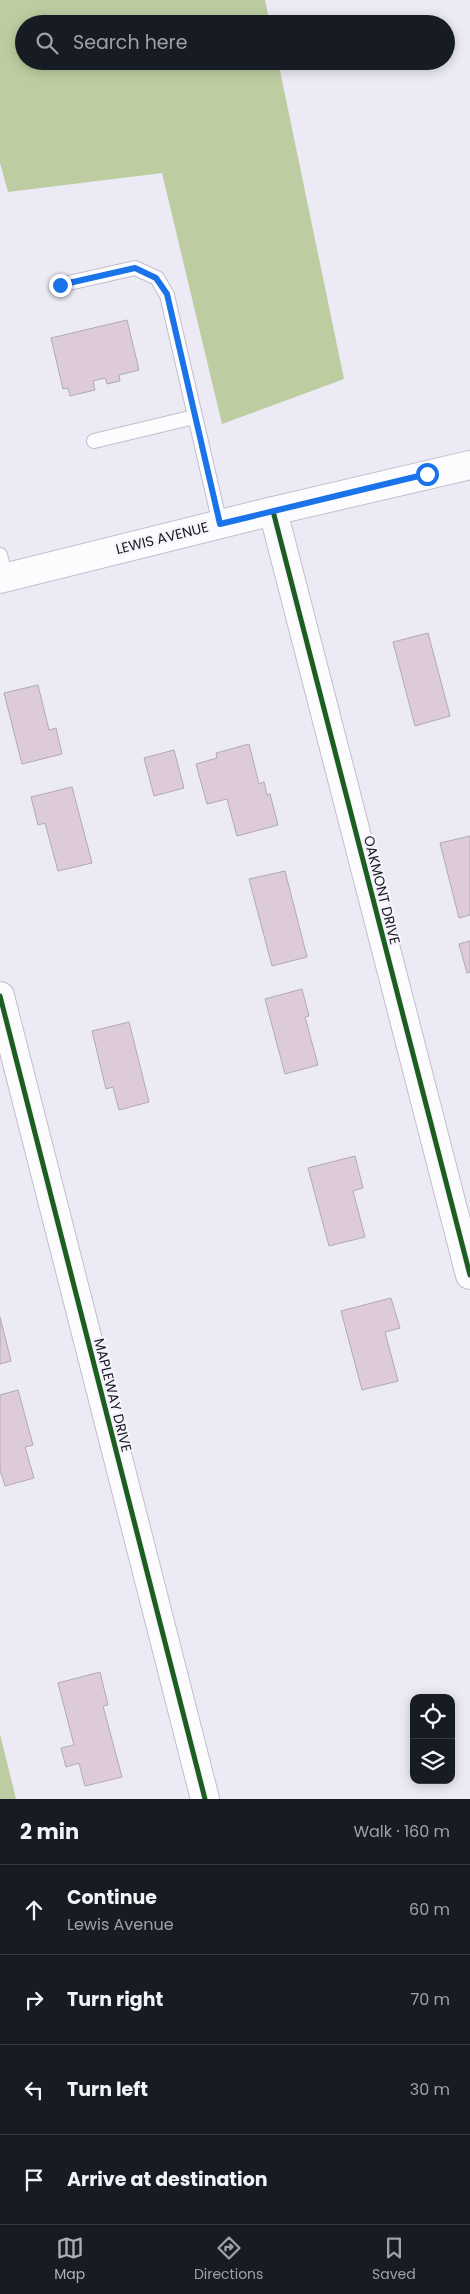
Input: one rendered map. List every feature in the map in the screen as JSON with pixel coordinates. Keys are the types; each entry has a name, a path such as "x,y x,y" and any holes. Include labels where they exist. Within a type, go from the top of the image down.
{"street":[{"name":"LEWIS AVENUE","path":"2,570 220,524 470,464"},
{"name":"OAKMONT DRIVE","path":"273,510 470,1275"},
{"name":"MAPLEWAY DRIVE","path":"0,996 204,1799"}],"lane":[{"path":"60,285 135,268 156,278 167,294 220,524"},
{"path":"94,441 194,417"}],"green space":[{"path":"0,0 265,0 268,15 15,15 15,70 280,70 344,379 222,424 162,173 8,192 0,163"},
{"path":"0,1734 16,1799 0,1799"}],"building":[{"path":"127,320 139,370 119,375 120,381 107,384 105,378 93,381 95,390 70,396 68,388 63,389 51,338"},
{"path":"428,633 450,716 415,726 393,642"},
{"path":"38,685 49,730 56,728 62,754 22,764 4,693"},
{"path":"249,744 259,784 264,782 267,795 270,794 278,825 237,836 227,799 207,804 196,764 217,758 216,753"},
{"path":"174,750 184,788 154,796 144,758"},
{"path":"72,787 92,863 58,871 45,823 38,825 31,797"},
{"path":"470,836 470,915 459,918 440,843"},
{"path":"285,871 307,957 272,966 249,879"},
{"path":"470,941 470,972 467,973 459,944"},
{"path":"302,989 309,1016 305,1017 318,1065 285,1074 265,999"},
{"path":"129,1022 149,1102 119,1110 113,1087 106,1089 92,1031"},
{"path":"355,1156 363,1188 353,1191 365,1237 329,1246 308,1168"},
{"path":"391,1298 400,1328 385,1332 398,1381 362,1390 341,1311"},
{"path":"0,1317 11,1361 0,1364"},
{"path":"18,1390 33,1445 25,1447 34,1478 5,1486 0,1470 0,1395"},
{"path":"100,1672 108,1705 103,1706 122,1777 85,1786 79,1763 66,1767 61,1748 74,1745 58,1683"}],"cycle path":[{"path":"273,511 470,1275"},
{"path":"0,996 205,1799"}],"route":[{"path":"60,285 135,268 156,278 167,294 220,524 427,474"}]}
